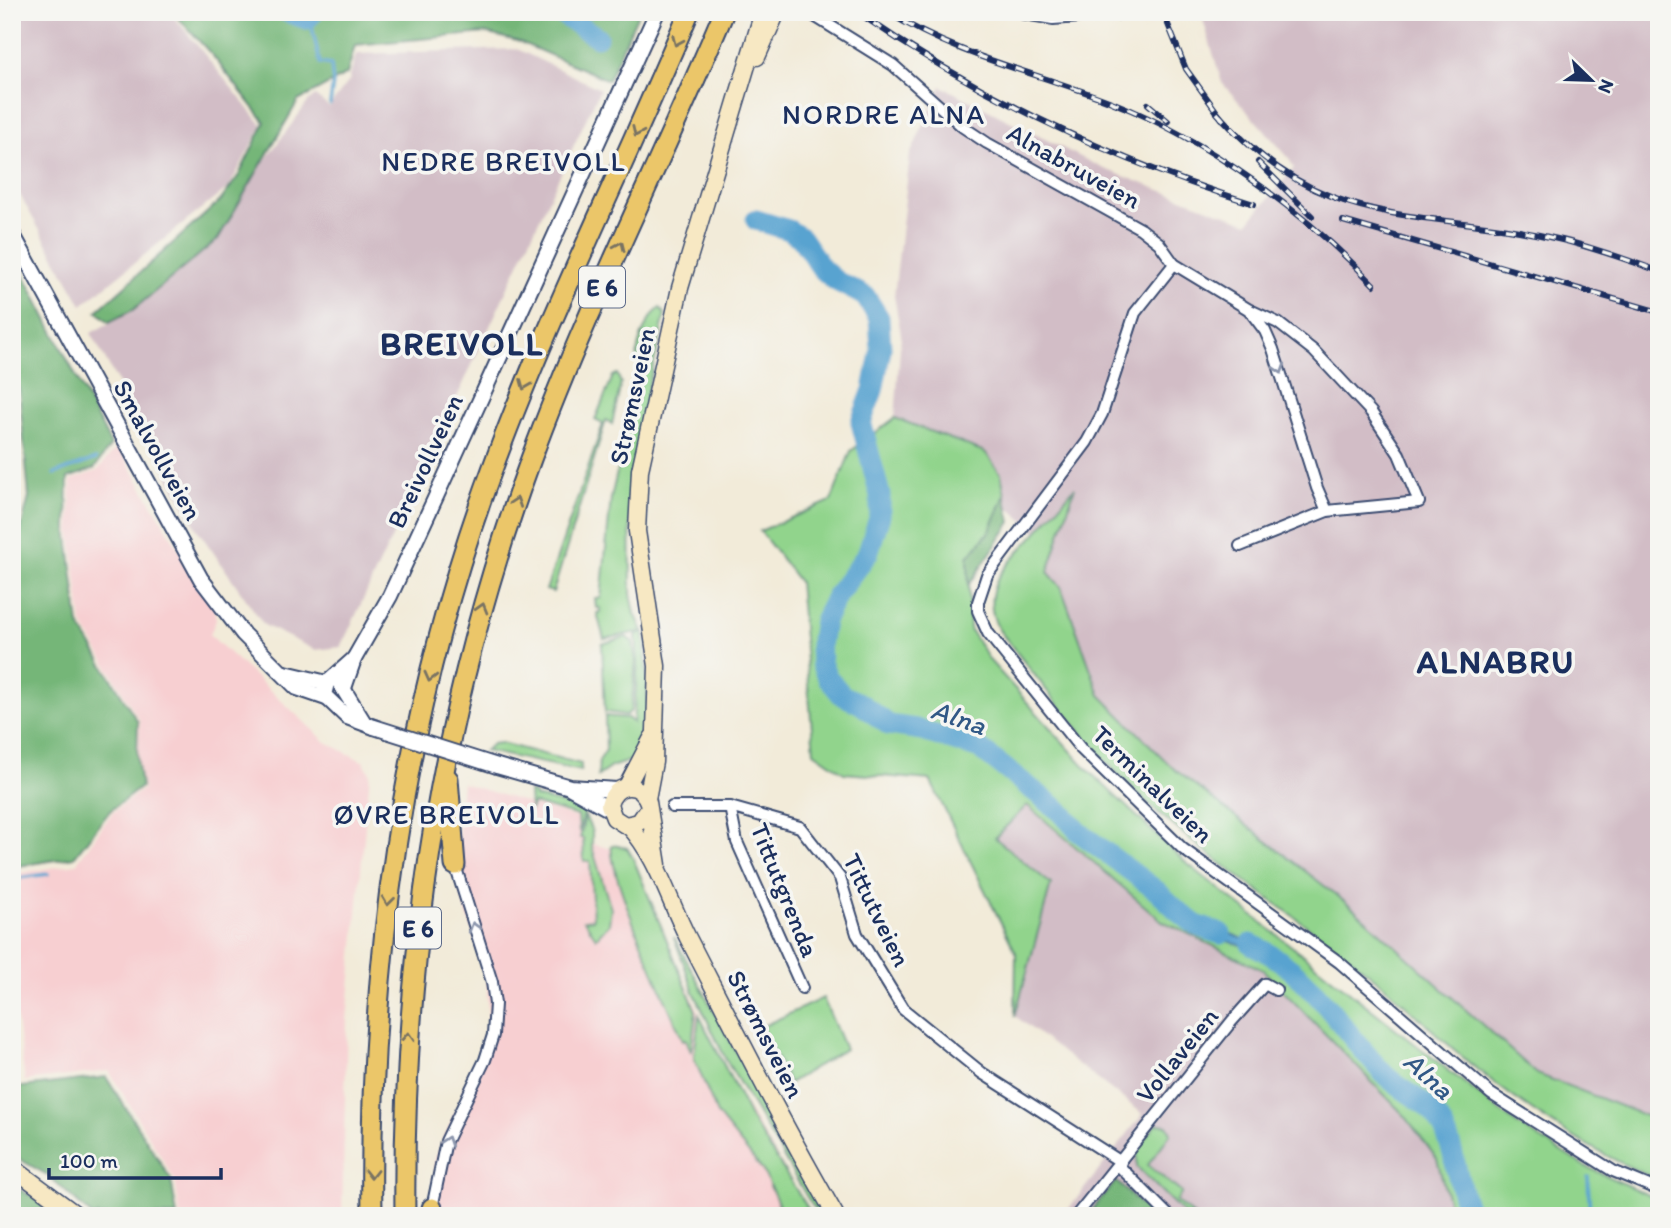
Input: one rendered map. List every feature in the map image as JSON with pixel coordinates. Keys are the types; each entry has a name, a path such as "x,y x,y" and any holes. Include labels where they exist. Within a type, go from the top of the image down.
{"highway":[{"name":"E 6","path":"372,1216 373,1070 384,936 403,802 438,647 484,493 527,379 689,12"},
{"name":"E 6","path":"405,1216 404,1117 412,982 426,864 446,753 494,567 539,438 578,342 724,12"},
{"path":"446,753 455,865"}],"main road":[{"name":"Strømsveien","path":"658,872 647,804 654,762 655,649 637,531 640,470 680,288 746,78 763,12"},
{"name":"Strømsveien","path":"746,78 777,12"},
{"name":"Strømsveien","path":"622,788 654,733"},
{"path":"622,788 642,791 647,804 639,822 628,825 614,818 609,809 610,800 622,788"},
{"name":"Strømsveien","path":"628,825 658,872 673,908 741,1040 836,1216"},
{"path":"12,1167 42,1186 78,1216"}],"street":[{"name":"Breivollveien","path":"334,690 390,596 657,12"},
{"name":"Alnabruveien","path":"808,12 893,65 963,127 987,143 1144,231 1159,243 1174,264 1248,309 1278,323 1314,351 1371,412 1399,454 1419,502 1327,511 1240,546"},
{"path":"1024,12 1053,17 1119,12"},
{"name":"Smalvollveien","path":"12,233 201,579 243,634 285,673 334,690 347,717 570,787 609,809"},
{"name":"Terminalveien","path":"1174,264 1135,313 1102,414 1087,442 987,575 978,611 988,633 1082,749 1183,849 1339,962 1491,1094 1613,1171 1659,1189"},
{"name":"Alnabruveien","path":"1248,309 1265,331 1273,349 1317,488 1327,511"},
{"name":"Smalvollveien","path":"570,787 622,788"},
{"name":"Tittutveien","path":"672,807 730,807 800,827 840,878 857,934 904,1009 982,1073 1119,1163"},
{"name":"Tittutgrenda","path":"730,807 737,842 802,988"},
{"path":"431,1212 446,1141 485,1060 493,1035 495,1004 492,982 455,865"},
{"name":"Vollaveien","path":"1076,1216 1232,1021 1265,984 1276,990"},
{"path":"1119,1163 1169,1216"}],"shaded area":[{"path":"12,12 170,12 262,125 229,187 82,305 12,181"},
{"path":"1220,12 1659,12 1659,1121 1537,1074 1354,909 1173,768 1100,695 1061,587 1048,572 1074,489 1037,532 1007,506 1001,474 985,452 895,418 901,334 894,296 910,155 941,86 1102,168 1248,223 1294,168 1288,157 1222,83 1203,20 1221,19"},
{"path":"517,49 600,89 341,647 315,650 264,625 197,529 91,333 133,310 218,239 252,178 308,102 315,96 329,107 349,81 356,54"},
{"path":"118,446 214,609 216,619 210,635 326,742 364,762 370,773 347,1020 342,1216 180,1216 175,1180 109,1071 25,1081 12,980 12,874 76,864 112,813 143,789 138,757 140,721 82,624 70,528 71,480 97,471"},
{"path":"462,783 577,818 593,844 627,853 728,1076 813,1216 434,1216 435,1159 483,1047 488,1022 487,978 459,888 458,821"},
{"path":"1027,805 1162,921 1263,970 1405,1116 1437,1159 1452,1216 1063,1216 1143,1114 1015,1016 1050,884 994,838"}],"green space":[{"path":"173,12 639,12 608,80 520,42 486,33 355,45 347,74 298,101 218,239 133,310 109,322 97,311 221,200 239,175 265,122 212,55"},
{"path":"12,251 111,445 94,469 68,478 67,528 79,625 138,722 137,757 141,787 110,811 74,857 12,867 12,704 18,695 12,687 12,564 29,497 19,389 12,377"},
{"path":"660,308 665,314 646,398 630,499 631,594 635,614 643,631 604,639 597,613 600,608 596,608 595,598 601,598 611,498 641,370 637,355 638,346 645,328"},
{"path":"617,374 621,383 612,424 606,420 553,592 546,590 603,424 595,420 613,376"},
{"path":"895,418 985,452 1001,474 1005,495 990,531 968,557 970,630 990,661 1089,771 1184,861 1515,1123 1583,1165 1659,1200 1659,1216 1452,1216 1437,1159 1405,1116 1263,970 1162,921 1027,805 995,838 1051,884 1015,1016 1016,953 930,780 844,773 814,752 799,582 760,531 831,501 851,451"},
{"path":"1075,487 1048,572 1061,587 1100,695 1173,768 1354,909 1537,1074 1659,1121 1659,1180 1612,1159 1567,1133 1483,1074 1376,979 1208,853 1154,809 1112,768 1073,723 999,630 991,601 999,577 1007,566"},
{"path":"1005,495 1011,522 969,585 968,557 990,531"},
{"path":"644,632 647,699 640,749 634,764 632,760 611,767 598,776 599,761 606,750 605,716 628,718 633,723 638,661 636,634"},
{"path":"626,637 633,642 636,661 631,711 626,715 605,712 602,644"},
{"path":"501,743 581,764 581,771 485,751 492,744"},
{"path":"529,792 535,794 535,797 582,808 584,814 579,832 578,816 533,803 530,810"},
{"path":"585,816 592,831 592,847 611,909 609,924 596,938 584,920 593,919 590,861 584,861 583,838 580,838"},
{"path":"612,845 627,848 633,858 696,1011 691,1052 686,1039 683,1040 628,909 613,859"},
{"path":"674,937 825,1216 819,1216 726,1060 694,992"},
{"path":"823,998 845,1049 789,1083 761,1027"},
{"path":"699,1015 751,1119 813,1216 784,1216 763,1171 717,1114 694,1058"},
{"path":"12,1077 14,1088 106,1077 171,1179 177,1216 92,1216 49,1176 12,1155"},
{"path":"1157,1124 1167,1125 1171,1133 1148,1165 1182,1193 1176,1201 1194,1216 1186,1216 1137,1167 1137,1149"},
{"path":"1116,1181 1153,1216 1087,1216"},
{"path":"12,1186 36,1198 51,1216 12,1216"}],"water":[{"path":"1198,921 1279,953 1273,961 1254,951 1193,929"}],"waterway":[{"name":"Alna","path":"287,12 307,19 314,12"},
{"name":"Alna","path":"558,12 597,37"},
{"path":"310,18 320,63 331,65 333,83 330,104"},
{"name":"Alna","path":"756,220 789,230 801,238 822,269 836,281 865,296 879,318 881,349 873,390 861,422 880,495 880,515 868,553 837,595 824,621 820,646 821,663 828,678 842,695 861,704 889,725 916,729 980,749 1061,812 1079,832 1157,891 1196,925 1221,934"},
{"path":"54,474 96,459"},
{"path":"12,879 48,874"},
{"name":"Alna","path":"1251,944 1272,956 1308,985 1385,1075 1434,1113 1450,1143 1471,1216"},
{"path":"1588,1177 1590,1216"}],"railway":[{"path":"857,12 951,72 1048,123 1149,167 1254,204"},
{"path":"887,12 943,42 1114,103 1184,136 1219,157 1286,205 1318,231 1374,285"},
{"path":"1163,12 1186,69 1222,119"},
{"path":"1148,104 1168,121"},
{"path":"1217,113 1258,153 1298,181 1338,199 1378,210 1562,240 1659,271"},
{"path":"1258,162 1312,216"},
{"path":"1343,221 1659,312"}],"district":[{"name":"NORDRE ALNA","path":"884,114"},
{"name":"NEDRE BREIVOLL","path":"504,161"},
{"name":"BREIVOLL","path":"462,343"},
{"name":"ALNABRU","path":"1496,661"},
{"name":"ØVRE BREIVOLL","path":"447,814"}]}
